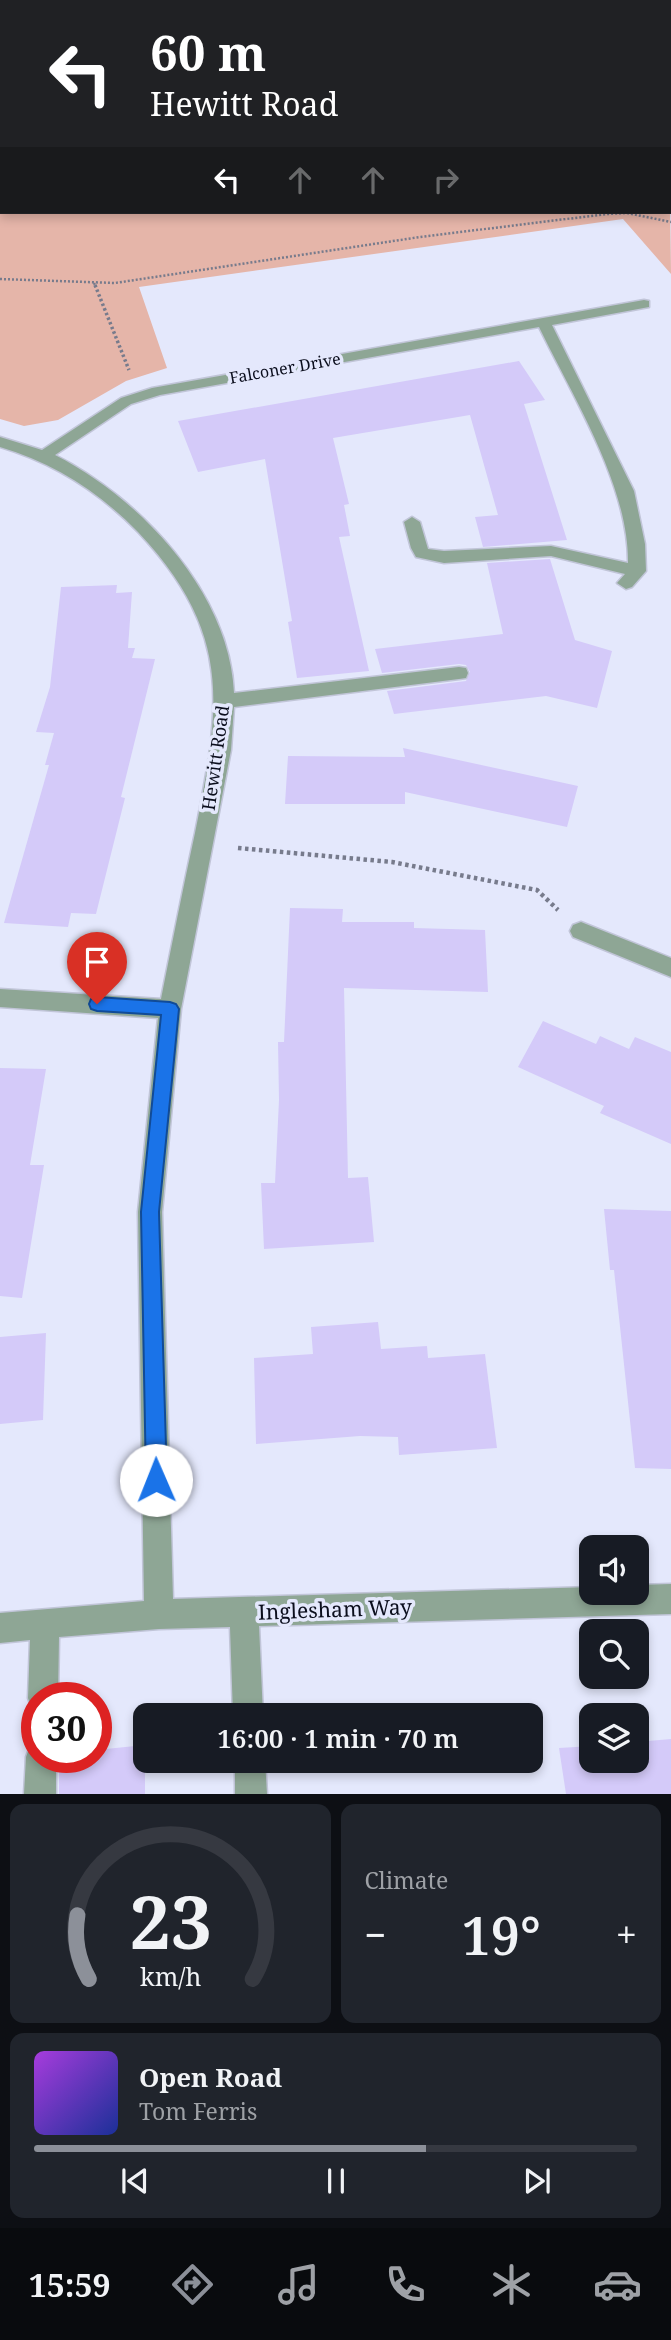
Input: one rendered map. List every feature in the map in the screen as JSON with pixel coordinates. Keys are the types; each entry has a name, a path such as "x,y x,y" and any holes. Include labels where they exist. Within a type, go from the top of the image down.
{"street":[{"name":"Falconer Drive","path":"43,456 125,401 157,391 644,304"},
{"path":"412,522 419,548 430,555 444,557 551,551 631,577 637,544 626,491 544,322"},
{"name":"Hewitt Road","path":"0,442 43,456 107,496 155,541 192,592 214,640 223,670 225,701 221,750 170,1009 150,1212 159,1614"},
{"path":"225,701 459,673"},
{"path":"581,931 671,968"},
{"path":"0,998 170,1009"},
{"name":"Inglesham Way","path":"0,1628 159,1614 671,1600"},
{"path":"244,1613 248,1703"},
{"path":"43,1682 45,1625"},
{"path":"40,1794 41,1773"},
{"path":"250,1773 251,1794"}],"path":[{"path":"0,279 115,283 420,237 607,214 637,214 671,222"},
{"path":"94,283 139,397"},
{"path":"202,845 392,862 537,890 581,931"}],"shaded area":[{"path":"0,214 670,214 671,274 623,219 139,287 167,368 126,381 58,420 24,426 0,419"}],"building":[{"path":"519,361 545,400 524,404 567,540 483,547 475,517 498,515 470,415 333,438 349,504 344,505 350,536 339,537 369,671 297,678 288,622 292,621 265,459 198,472 178,421"},
{"path":"550,559 575,640 612,651 597,708 546,696 394,714 387,691 466,681 470,672 466,665 459,664 382,673 375,649 503,634 487,563"},
{"path":"117,585 116,593 132,592 128,648 135,648 132,658 155,659 121,797 125,798 96,914 71,913 68,927 4,923 49,765 45,765 54,733 36,732 50,687 61,587"},
{"path":"403,748 578,786 567,827 405,792 405,804 285,804 288,756 405,757"},
{"path":"290,908 343,909 342,922 414,922 414,928 485,930 488,992 344,988 348,1178 368,1177 374,1242 264,1249 261,1183 275,1183 279,1100 278,1042 284,1042"},
{"path":"543,1021 596,1044 600,1036 629,1049 635,1037 671,1052 671,1144 600,1113 604,1106 518,1067"},
{"path":"0,1068 46,1069 30,1165 44,1165 22,1298 0,1296"},
{"path":"604,1209 671,1211 671,1469 635,1468 614,1270 610,1270"},
{"path":"378,1322 381,1349 427,1346 428,1358 485,1354 497,1448 399,1455 398,1437 360,1436 256,1444 254,1358 313,1354 311,1327"},
{"path":"46,1333 43,1420 0,1424 0,1337"},
{"path":"671,1739 671,1794 566,1794 559,1748 579,1747 579,1773 649,1773 649,1741"},
{"path":"133,1746 133,1773 145,1773 145,1794 59,1794 59,1773 112,1773 112,1748"}],"route":[{"path":"97,1004 170,1009 150,1212 156,1480"}]}
